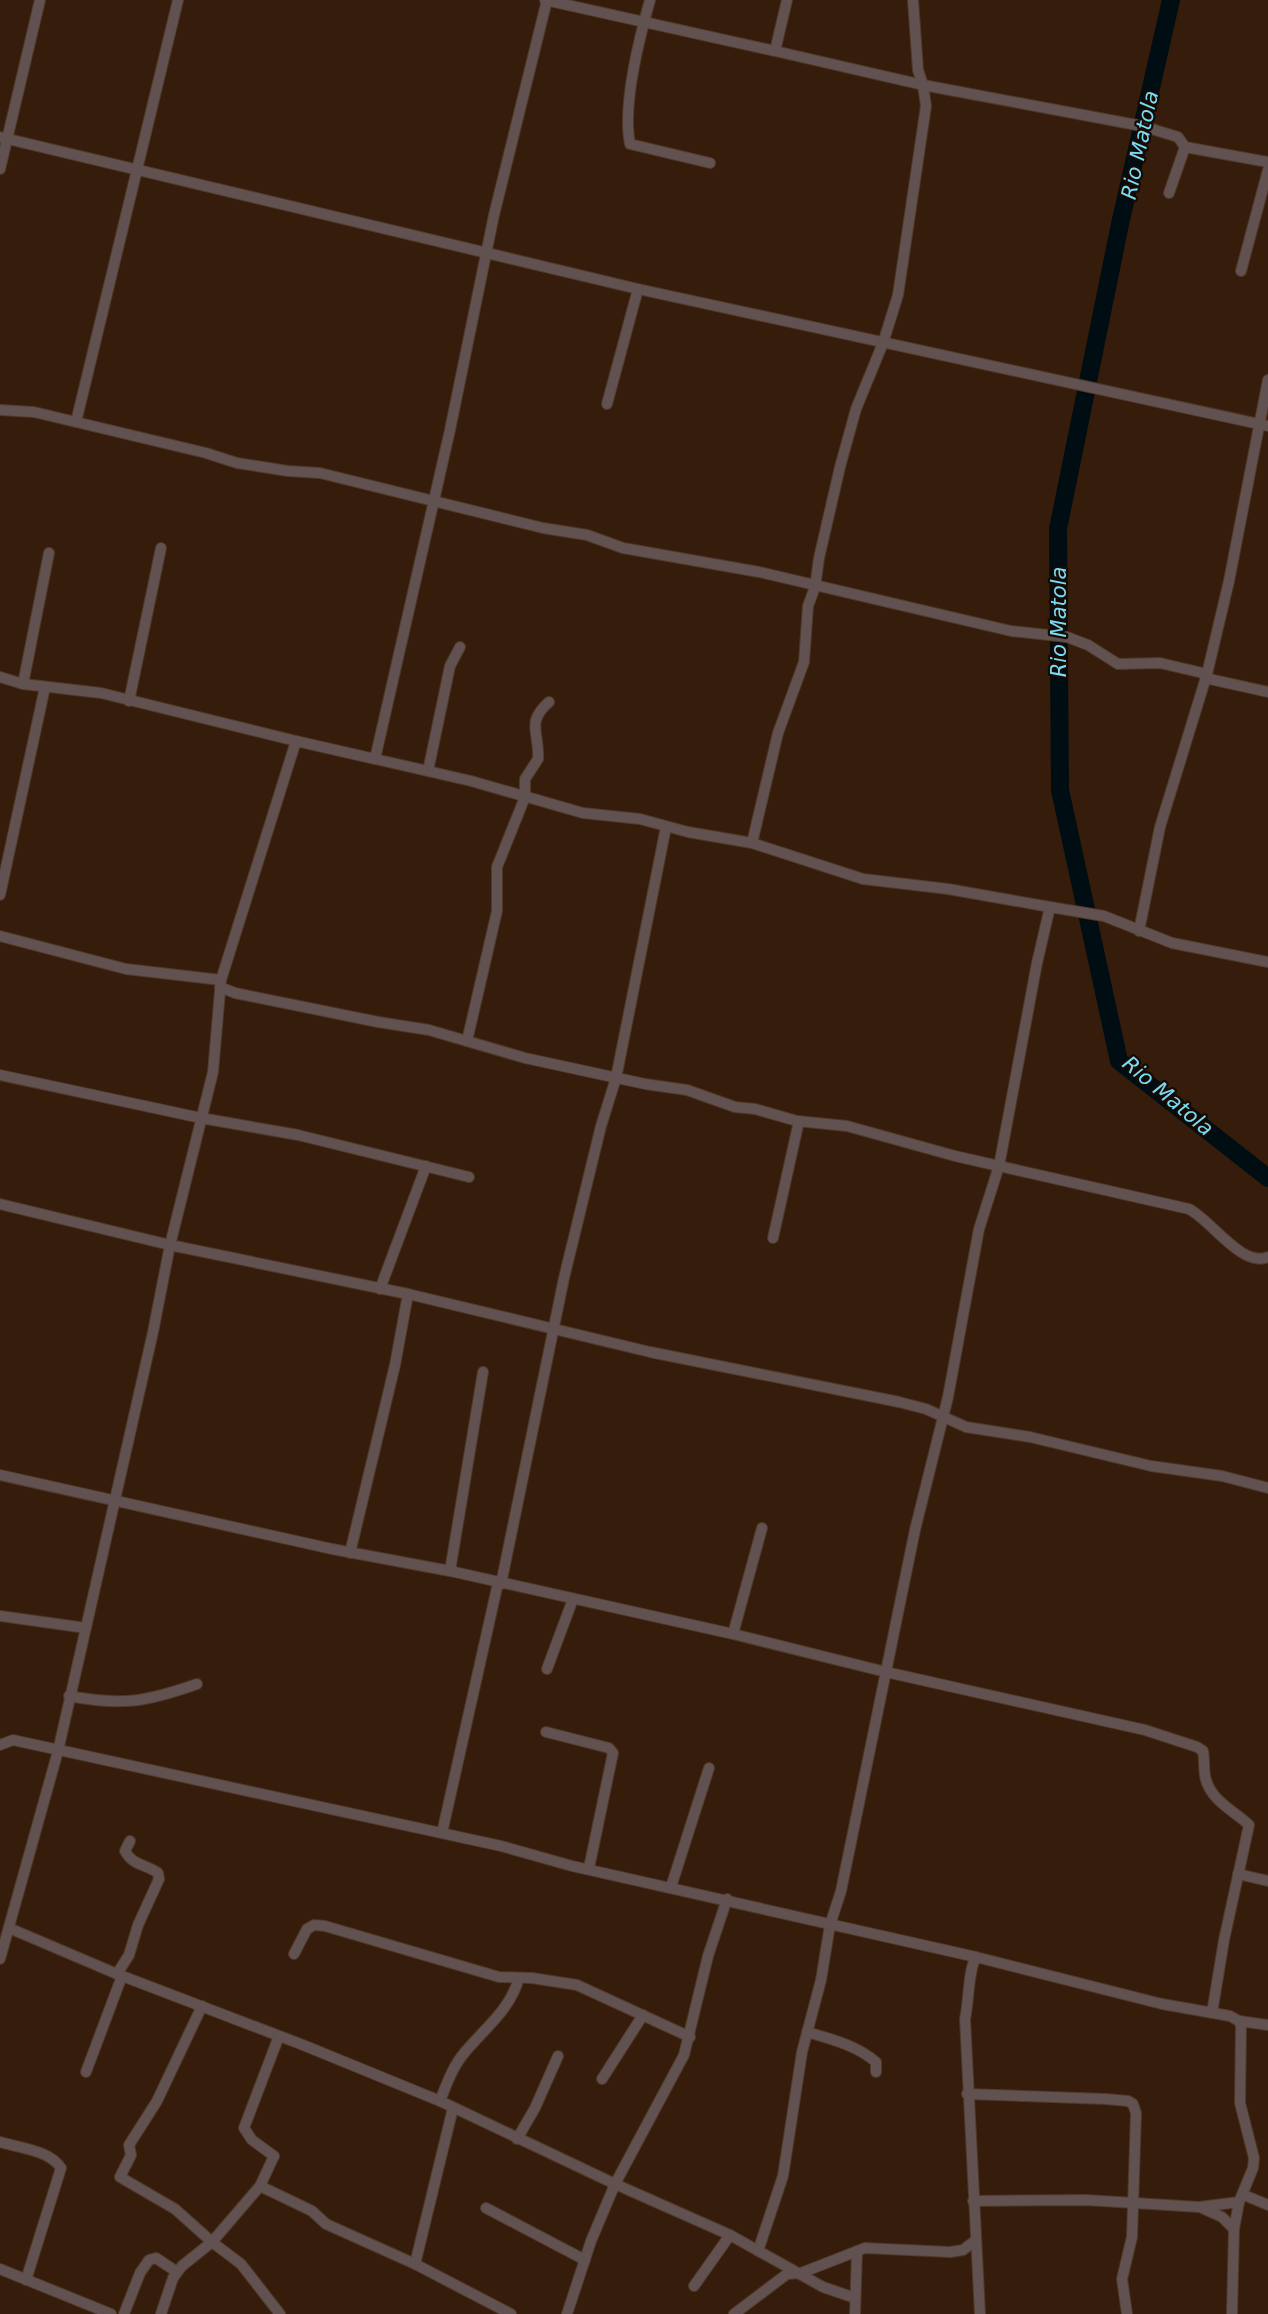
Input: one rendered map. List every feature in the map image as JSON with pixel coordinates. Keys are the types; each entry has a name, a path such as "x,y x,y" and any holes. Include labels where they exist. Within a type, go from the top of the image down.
{"street":[{"path":"0,169 3,138 40,0"},
{"path":"76,422 178,0"},
{"path":"375,759 513,132 546,0 843,64 923,85 1142,126 1178,137 1185,147 1268,162"},
{"path":"650,0 628,108 627,130 630,144 710,163"},
{"path":"775,51 787,0"},
{"path":"752,843 778,733 804,662 808,606 815,587 832,502 856,409 884,343 898,295 914,200 926,106 918,70 913,0"},
{"path":"3,138 638,289 1264,425"},
{"path":"1169,194 1185,147"},
{"path":"1241,271 1268,171"},
{"path":"607,404 638,289"},
{"path":"1139,931 1160,827 1206,676 1242,523 1264,425 1268,380"},
{"path":"0,410 34,412 206,453 237,463 288,471 320,473 543,528 586,535 623,548 759,572 815,587 1011,631 1067,637 1088,645 1118,663 1160,663 1268,692"},
{"path":"129,702 161,548"},
{"path":"23,684 48,554"},
{"path":"428,771 450,666 460,647"},
{"path":"0,677 23,684 101,693 129,702 142,702 428,771 583,813 640,819 666,827 752,843 863,879 948,889 1104,916 1172,943 1268,962"},
{"path":"0,896 45,687"},
{"path":"466,1041 497,911 497,867 525,797 525,779 538,759 534,727 536,718 549,702"},
{"path":"0,1959 6,1928 58,1751 113,1500 130,1436 170,1245 213,1072 220,983 296,741"},
{"path":"442,1833 601,1126 616,1078 666,827"},
{"path":"758,2251 783,2176 790,2145 798,2075 807,2032 821,1980 830,1925 841,1891 915,1530 943,1417 980,1229 999,1166 1037,963 1050,907"},
{"path":"0,936 126,969 220,983 235,993 369,1021 429,1030 525,1058 616,1078 687,1090 735,1107 755,1109 799,1121 847,1126 999,1166 1189,1209 1215,1227 1244,1255 1258,1260 1268,1257"},
{"path":"219,1001 235,993"},
{"path":"0,1075 201,1118 298,1135 470,1177"},
{"path":"773,1238 799,1121"},
{"path":"380,1289 426,1166"},
{"path":"0,1204 170,1245 408,1294 722,1367 926,1408 966,1427 1030,1437 1151,1466 1221,1476 1268,1488"},
{"path":"350,1552 395,1365 408,1294"},
{"path":"450,1571 483,1372"},
{"path":"0,1475 733,1634 886,1672 1145,1730 1197,1747 1203,1751 1205,1779 1211,1790 1219,1802 1249,1825 1224,1940 1212,2013"},
{"path":"733,1634 762,1528"},
{"path":"547,1669 573,1599"},
{"path":"0,1616 86,1628"},
{"path":"69,1696 107,1703 128,1702 146,1700 197,1684"},
{"path":"546,1732 609,1748 613,1753 589,1868"},
{"path":"0,1738 442,1833 962,1954 974,1962 1212,2013 1239,2021 1268,2025"},
{"path":"0,1745 14,1740"},
{"path":"671,1887 709,1767"},
{"path":"86,2072 138,1925 159,1879 158,1873 137,1865 129,1858 125,1851 130,1841"},
{"path":"1238,1874 1268,1881"},
{"path":"567,2314 585,2260 615,2184 684,2055 708,1956 727,1899"},
{"path":"294,1954 307,1929 314,1925 499,1977 577,1985 690,2037"},
{"path":"6,1928 441,2101 517,2139 730,2235 824,2287 855,2298"},
{"path":"974,1962 965,2019 967,2094 980,2314"},
{"path":"441,2101 453,2070 466,2051 502,2012 519,1978"},
{"path":"202,2006 157,2101 129,2145 131,2155 120,2176 174,2209 241,2264 280,2314"},
{"path":"602,2079 643,2015"},
{"path":"1232,2314 1234,2229 1254,2158 1240,2103 1242,2039 1239,2021"},
{"path":"807,2032 848,2044 868,2055 876,2061 876,2072"},
{"path":"161,2314 177,2272 212,2242 260,2186 274,2156 252,2140 244,2128 279,2036"},
{"path":"517,2139 535,2108 558,2056"},
{"path":"967,2094 1131,2102 1136,2113 1132,2237 1123,2276 1127,2314"},
{"path":"415,2265 453,2108"},
{"path":"0,2142 56,2160 61,2168 26,2280"},
{"path":"260,2186 312,2211 326,2224 415,2265 511,2314"},
{"path":"974,2201 1086,2200 1199,2207 1241,2199 1268,2205"},
{"path":"1199,2207 1222,2217 1234,2229"},
{"path":"486,2208 585,2260"},
{"path":"694,2286 730,2235"},
{"path":"963,2250 976,2240"},
{"path":"734,2314 790,2273 801,2273 875,2246 919,2252 963,2250 976,2255"},
{"path":"855,2314 857,2251"},
{"path":"124,2314 140,2273 149,2260 156,2258 177,2272"},
{"path":"776,2261 779,2279"},
{"path":"0,2269 111,2314"}],"waterway":[{"name":"Rio Matola","path":"1171,0 1120,224 1058,529 1060,790 1119,1061 1268,1178"}]}
